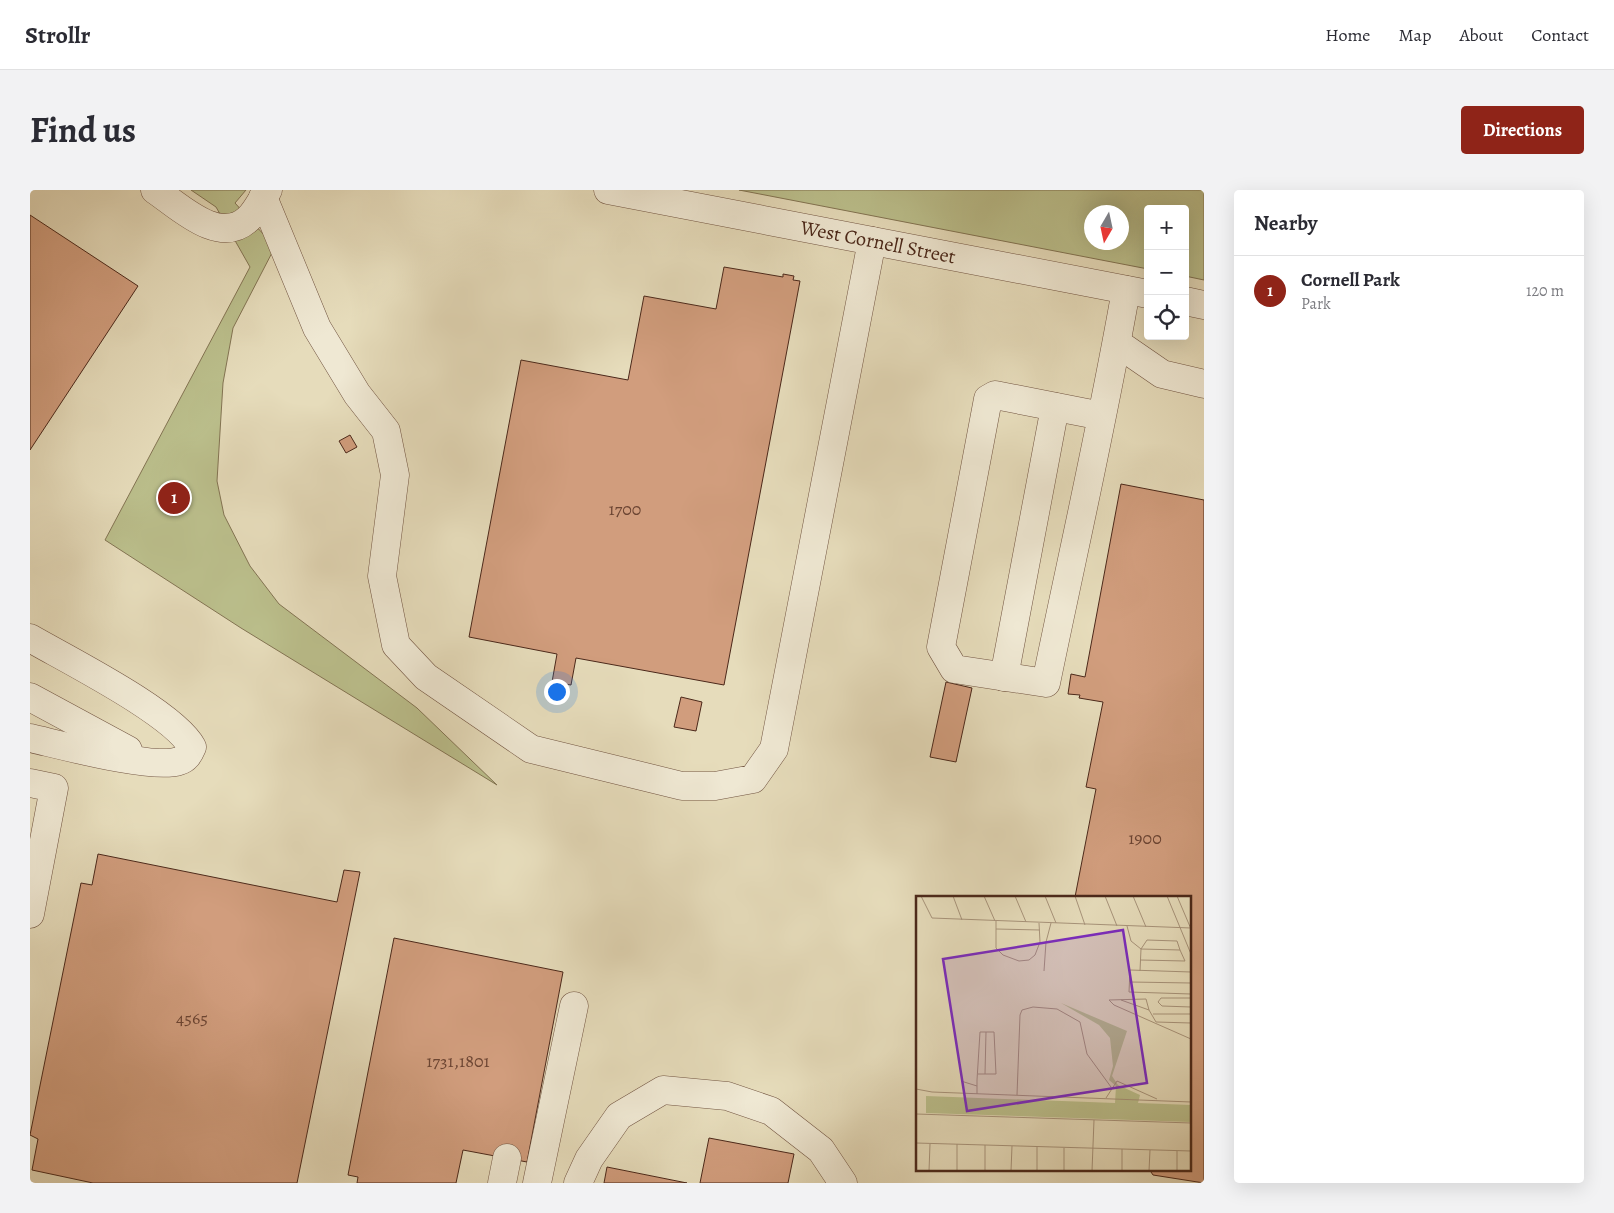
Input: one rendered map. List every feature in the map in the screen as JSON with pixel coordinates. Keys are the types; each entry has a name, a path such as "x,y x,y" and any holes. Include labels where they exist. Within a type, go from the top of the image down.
{"street":[{"path":"155,190 207,224 220,228 231,228 242,224 250,218 266,194"},
{"name":"West Cornell Street","path":"608,190 1137,292"},
{"path":"266,194 317,328 357,394 386,431 395,475 382,576 396,645 426,677 531,749 682,786 716,786 753,779 774,749 872,241"},
{"path":"1102,416 995,395 988,399 941,647 954,669 1046,683 1102,416 1117,343 1137,292"},
{"path":"1189,302 1204,305"},
{"path":"1117,343 1162,374 1204,384"},
{"path":"1004,677 1055,407"},
{"path":"30,638 162,716 186,736 192,747 189,755 179,761 153,763 30,738"},
{"path":"30,697 153,763"},
{"path":"30,784 54,788 36,850 30,914"},
{"path":"537,1183 574,1006"},
{"path":"578,1183 589,1159 620,1116 663,1090 727,1096 771,1111 821,1150 843,1183"}],"green space":[{"path":"191,190 246,190 235,203 275,247 233,328 223,383 217,481 224,515 250,566 279,604 417,708 497,785 241,628 105,540 250,267 216,207"},
{"path":"739,190 1204,190 1204,280 1189,277 1189,205 1144,205 1144,268"}],"building":[{"path":"30,215 138,286 30,450"},
{"path":"724,267 783,277 783,274 794,276 793,280 800,281 724,685 576,658 571,685 552,682 557,654 469,637 521,360 628,380 644,296 716,309"},
{"path":"350,435 357,447 346,453 339,441"},
{"path":"1121,484 1204,500 1204,1183 1153,1175 1150,1170 1192,1170 1192,896 1075,896 1096,789 1086,787 1103,702 1079,698 1080,695 1068,694 1071,674 1085,677"},
{"path":"946,682 972,688 956,762 930,757"},
{"path":"681,697 702,702 696,731 674,727"},
{"path":"98,854 337,902 344,870 360,872 297,1183 93,1183 32,1170 38,1139 30,1135 81,883 92,885"},
{"path":"394,938 563,972 527,1162 463,1150 456,1183 357,1183 358,1177 348,1175"},
{"path":"709,1138 794,1154 788,1183 700,1183"},
{"path":"607,1167 687,1183 604,1183"}],"place":[{"name":"Cornell Park","path":"174,498"}]}
